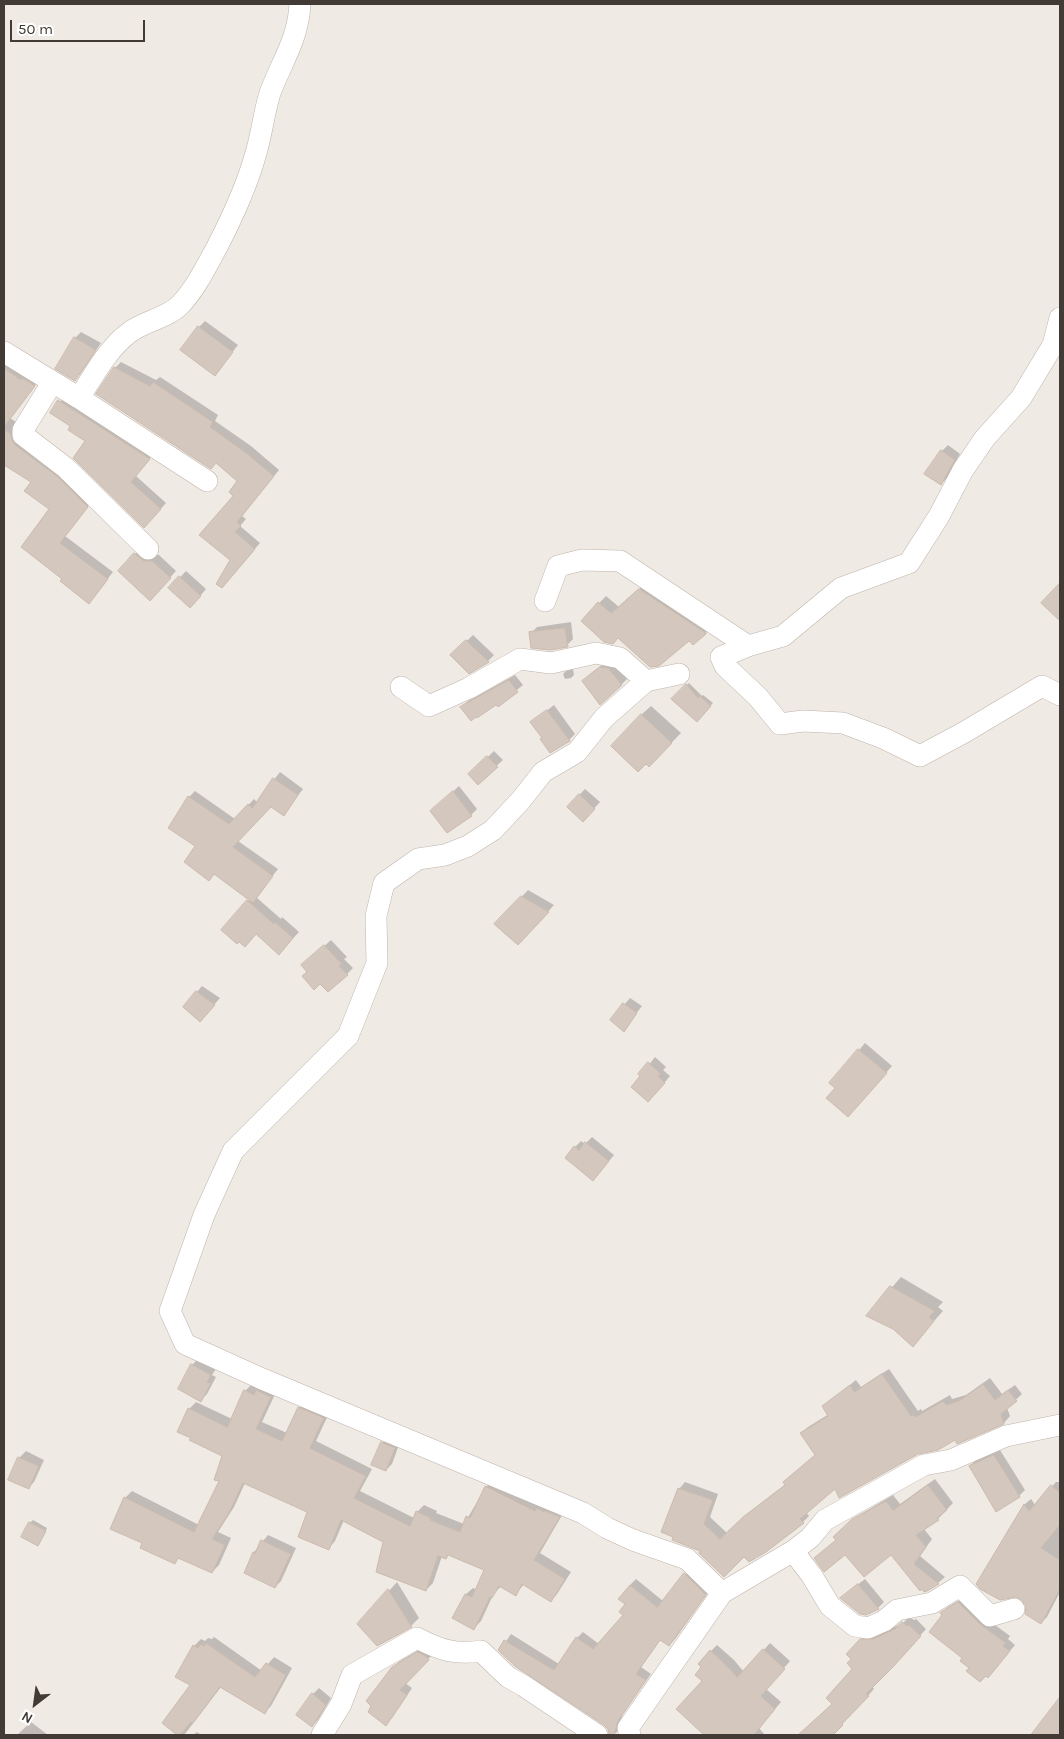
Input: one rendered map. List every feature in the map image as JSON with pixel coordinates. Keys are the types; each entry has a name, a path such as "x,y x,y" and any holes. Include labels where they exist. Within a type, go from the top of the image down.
{"street":[{"path":"79,398 101,364 121,340 131,332 179,306 191,292 208,263 246,186 257,152 270,93 299,21 300,4"},
{"path":"1060,318 1053,345 1021,398 985,438 963,470 939,516 909,563 841,588 783,636 748,646 721,657 725,666 758,697 780,724 803,721 843,723 884,738 920,756 1042,686 1060,695"},
{"path":"4,352 207,481"},
{"path":"52,383 24,430 23,435 66,468 148,549"},
{"path":"545,601 558,566 582,560 620,561 748,646"},
{"path":"401,687 429,706 469,688 520,659 551,663 596,653 620,658 646,681"},
{"path":"679,674 646,681 604,718 577,752 543,772 521,800 493,830 468,846 445,855 418,859 384,883 376,916 377,963 348,1036 233,1151 204,1214 170,1311 184,1344 269,1382 583,1514 633,1540 687,1559 722,1593"},
{"path":"628,1734 628,1728 722,1593 793,1551 810,1538 825,1520 924,1465 950,1460 1006,1436 1060,1426"},
{"path":"793,1551 812,1576 830,1606 855,1626 868,1628 884,1621 897,1610 932,1603 960,1586 990,1616 1014,1609"},
{"path":"322,1735 341,1704 352,1675 417,1638 451,1652 467,1653 481,1651 508,1677 598,1735"}],"building":[{"path":"198,326 233,352 215,376 180,350"},
{"path":"74,337 96,350 75,381 55,369"},
{"path":"114,367 150,386 153,382 213,422 210,427 274,476 237,522 241,526 235,532 255,549 222,588 216,584 230,560 199,535 233,496 229,492 237,481 216,463 211,469 96,394"},
{"path":"4,368 21,380 22,378 35,386 4,427"},
{"path":"58,400 150,459 131,482 161,509 144,528 73,458 85,441 68,430 70,426 50,413"},
{"path":"4,429 10,433 15,445 58,477 88,507 60,543 108,579 89,604 60,581 62,579 21,547 49,509 24,491 31,482 4,465"},
{"path":"941,450 955,460 941,485 924,474"},
{"path":"134,553 144,561 152,561 171,578 150,601 118,571"},
{"path":"179,576 201,596 190,608 168,588"},
{"path":"1060,583 1060,621 1041,603"},
{"path":"639,589 706,634 693,645 689,641 659,666 650,667 618,638 613,644 604,642 581,621 598,602 611,613"},
{"path":"565,628 568,647 550,650 531,648 529,632"},
{"path":"466,640 489,662 469,674 450,655"},
{"path":"600,667 608,668 622,685 600,705 582,681"},
{"path":"509,680 518,692 498,707 496,705 471,721 460,707"},
{"path":"686,684 698,698 700,696 711,706 697,722 671,699"},
{"path":"547,710 570,741 550,753 530,722"},
{"path":"641,714 672,743 649,767 646,764 638,772 611,746"},
{"path":"487,756 498,767 478,785 468,774"},
{"path":"273,778 298,795 284,816 271,807 233,847 273,876 253,903 214,874 209,881 184,862 195,846 168,828 188,796 229,824 248,804 252,808"},
{"path":"453,791 472,816 447,833 430,811"},
{"path":"579,794 595,809 583,822 567,807"},
{"path":"521,896 549,912 518,945 494,924"},
{"path":"247,900 293,938 279,955 256,934 245,947 239,942 237,944 221,930"},
{"path":"324,945 342,964 339,966 348,975 328,992 320,984 314,990 302,976 307,972 301,965"},
{"path":"196,991 215,1005 200,1022 183,1007"},
{"path":"623,1003 637,1013 624,1032 610,1020"},
{"path":"858,1049 887,1073 848,1117 826,1098 835,1088 829,1083"},
{"path":"648,1062 661,1074 658,1076 665,1083 648,1102 631,1087 640,1076 638,1074"},
{"path":"585,1142 609,1161 593,1181 565,1158 574,1146 579,1150"},
{"path":"890,1286 935,1311 929,1317 934,1321 913,1347 893,1329 866,1316"},
{"path":"191,1364 211,1375 207,1382 211,1383 201,1402 178,1389"},
{"path":"882,1374 911,1416 914,1415 916,1417 943,1401 946,1405 959,1401 983,1384 995,1400 1008,1390 1017,1401 1001,1414 1004,1424 957,1444 955,1440 938,1450 918,1454 839,1498 835,1489 800,1519 804,1523 766,1552 749,1562 744,1557 724,1577 699,1553 700,1551 672,1540 673,1537 661,1532 678,1488 713,1500 704,1524 720,1539 743,1517 785,1485 783,1482 815,1455 800,1433 828,1416 822,1406 850,1385 854,1392"},
{"path":"244,1390 254,1395 256,1390 271,1397 256,1429 282,1441 298,1407 324,1418 310,1448 366,1476 354,1498 410,1526 416,1511 431,1518 430,1520 460,1532 466,1516 470,1518 485,1486 535,1511 537,1508 560,1517 534,1560 565,1579 551,1602 522,1584 516,1596 499,1586 492,1598 490,1597 474,1630 452,1618 465,1594 472,1597 484,1570 448,1555 446,1559 438,1556 426,1591 376,1572 383,1542 341,1520 329,1550 298,1537 307,1512 243,1483 228,1515 212,1539 225,1545 212,1573 178,1558 175,1564 140,1548 142,1543 110,1529 124,1497 194,1532 219,1481 214,1480 222,1456 177,1432 188,1408 227,1427"},
{"path":"381,1442 395,1448 386,1471 371,1465"},
{"path":"994,1455 1020,1497 996,1512 969,1466"},
{"path":"18,1457 39,1466 29,1489 8,1480"},
{"path":"928,1485 947,1510 937,1518 939,1520 916,1535 926,1547 914,1564 939,1584 927,1591 924,1592 922,1589 920,1591 891,1555 864,1577 845,1555 824,1572 814,1558 836,1540 833,1537 852,1519 886,1501 893,1510"},
{"path":"1051,1485 1060,1493 1060,1525 1041,1548 1060,1560 1060,1589 1041,1624 1025,1614 1026,1606 1022,1600 1016,1597 1000,1600 980,1589 976,1584 1024,1504 1029,1511"},
{"path":"29,1522 46,1531 38,1546 21,1537"},
{"path":"261,1540 291,1554 275,1588 244,1573 253,1552 255,1553"},
{"path":"684,1573 706,1595 669,1646 660,1640 636,1674 646,1680 618,1721 614,1735 609,1735 608,1729 604,1725 516,1667 498,1650 504,1640 554,1670 576,1637 593,1649 623,1615 619,1612 625,1604 618,1599 630,1585 657,1607"},
{"path":"858,1584 879,1609 866,1615 860,1614 840,1598"},
{"path":"388,1589 412,1627 377,1646 357,1624"},
{"path":"958,1602 981,1625 1006,1643 1003,1646 1010,1651 988,1678 986,1676 980,1682 966,1671 969,1668 960,1661 962,1658 929,1632 942,1615 940,1613"},
{"path":"902,1622 907,1626 909,1625 921,1636 866,1694 869,1696 843,1725 833,1735 798,1735 832,1704 826,1698 852,1669 847,1663 851,1659 846,1654 860,1639 873,1639 895,1629"},
{"path":"206,1643 255,1677 266,1663 286,1675 265,1714 220,1687 193,1723 191,1722 180,1735 177,1735 162,1723 190,1685 175,1677 193,1645 198,1648 201,1644 204,1646"},
{"path":"763,1649 785,1669 761,1696 775,1709 754,1735 704,1735 676,1709 702,1681 695,1675 701,1667 698,1664 710,1650 737,1677"},
{"path":"417,1652 429,1660 400,1690 407,1695 386,1726 368,1712 371,1706 366,1701 392,1667"},
{"path":"312,1693 326,1705 312,1727 296,1715"},
{"path":"1060,1697 1060,1735 1031,1735"}]}
